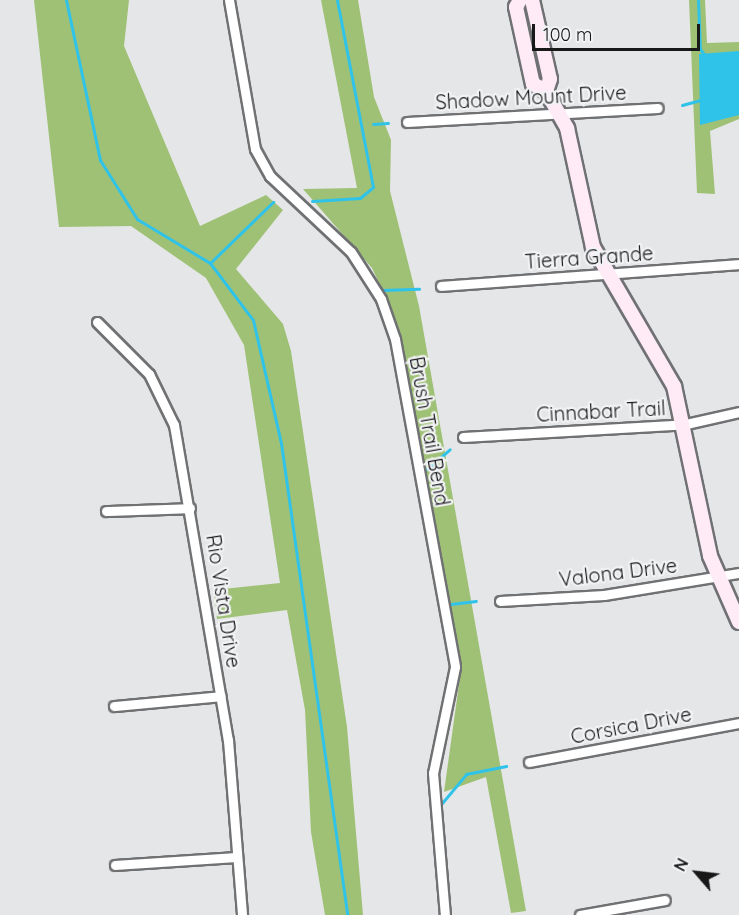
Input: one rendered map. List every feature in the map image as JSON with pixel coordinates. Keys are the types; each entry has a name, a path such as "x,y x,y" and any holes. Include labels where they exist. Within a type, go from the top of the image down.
{"street":[{"name":"Brush Trail Bend","path":"230,0 255,149 270,176 351,252 381,299 395,339 455,667 433,773 445,915"},
{"path":"520,0 516,7 533,84 546,92 559,112 575,152 585,215 604,274 661,359 686,424 717,577 739,622"},
{"path":"532,0 550,79 546,92"},
{"name":"Shadow Mount Drive","path":"407,122 658,108"},
{"name":"Tierra Grande","path":"441,286 739,264"},
{"name":"Rio Vista Drive","path":"97,322 149,374 166,400 190,507 221,696 242,915"},
{"name":"Cinnabar Trail","path":"463,437 686,424 739,412"},
{"path":"106,511 190,507"},
{"name":"Valona Drive","path":"500,600 604,594 739,573"},
{"path":"114,706 221,696"},
{"name":"Corsica Drive","path":"530,762 739,723"},
{"path":"115,865 236,856"},
{"path":"580,915 665,900"}],"green space":[{"path":"34,0 129,0 124,46 200,226 266,195 283,210 236,269 283,324 291,351 347,727 363,915 325,915 311,832 305,710 287,610 217,619 214,590 280,583 244,345 206,278 131,226 59,227"},
{"path":"321,0 358,0 374,97 391,140 390,191 419,306 526,911 511,913 486,777 444,792 461,670 393,313 372,268 303,189 357,188"},
{"path":"689,0 705,0 707,43 739,42 739,119 710,131 715,194 697,193"}],"water":[{"path":"739,51 739,115 700,125 699,54"}],"waterway":[{"path":"66,0 100,160 137,219 210,263 253,320 281,443 347,915"},
{"path":"312,201 360,198 373,187 337,0"},
{"path":"698,0 700,49 706,57"},
{"path":"682,105 701,100"},
{"path":"373,124 388,123"},
{"path":"210,263 273,202"},
{"path":"382,290 419,289"},
{"path":"427,469 450,449"},
{"path":"451,604 476,601"},
{"path":"442,803 466,774 506,766"}]}
